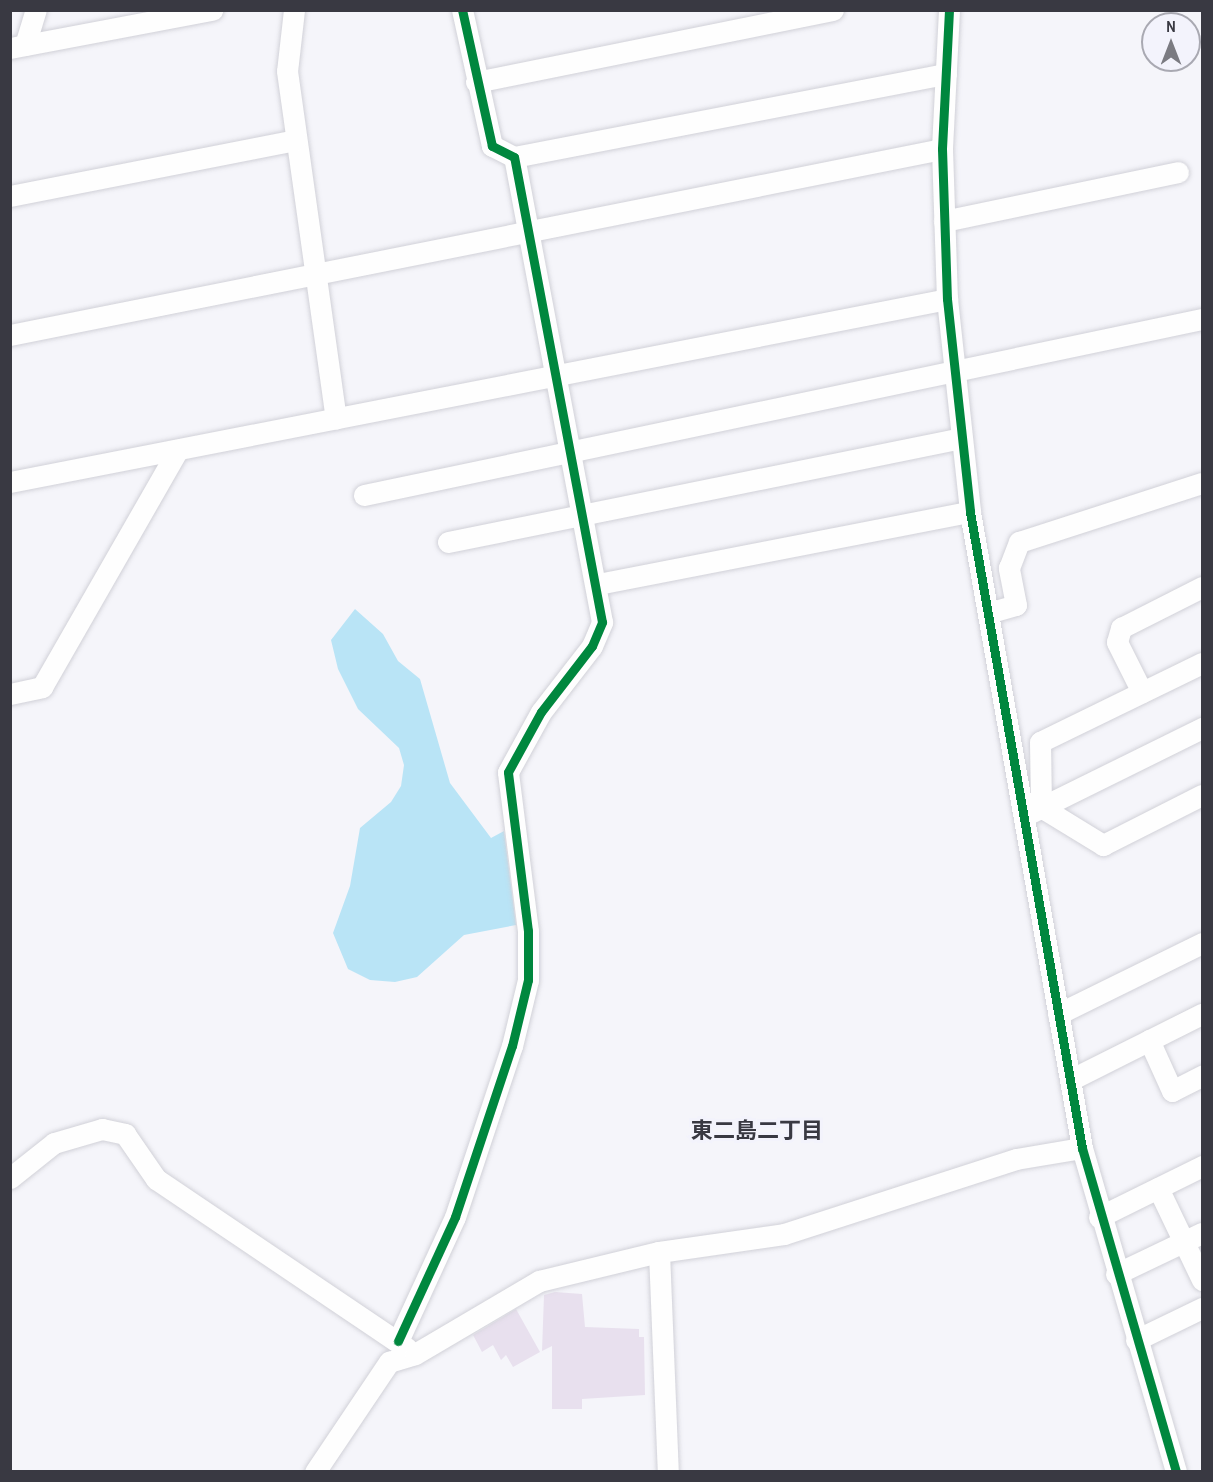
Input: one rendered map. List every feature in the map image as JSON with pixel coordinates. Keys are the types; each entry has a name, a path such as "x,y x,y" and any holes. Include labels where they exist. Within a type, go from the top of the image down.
{"street":[{"path":"18,47 36,10"},
{"path":"18,47 212,10"},
{"path":"294,10 287,71 336,419"},
{"path":"462,10 476,82 492,146 514,157 946,74"},
{"path":"476,82 833,10"},
{"path":"950,10 942,149 947,299 970,512 988,613 1032,812 1058,1014 1082,1148 1099,1217 1176,1472"},
{"path":"10,196 296,140"},
{"path":"10,335 315,276 528,231 942,149"},
{"path":"398,1341 455,1217 512,1046 528,980 528,931 508,772 542,712 592,646 602,622 598,584 555,378 514,157"},
{"path":"944,221 1178,172"},
{"path":"10,482 555,378 947,299"},
{"path":"364,495 954,375 1203,319"},
{"path":"448,542 962,438"},
{"path":"10,694 42,687 178,450"},
{"path":"988,613 1016,605 1009,568 1019,542 1203,483"},
{"path":"598,584 970,512"},
{"path":"1142,692 1117,642 1121,628 1203,587"},
{"path":"1032,812 1040,742 1203,663"},
{"path":"1032,812 1203,728"},
{"path":"1032,812 1103,845 1203,795"},
{"path":"1058,1014 1203,943"},
{"path":"1070,1080 1203,1014"},
{"path":"1149,1040 1172,1091 1203,1076"},
{"path":"10,1178 54,1143 102,1128 125,1134 164,1185 415,1353"},
{"path":"315,1472 389,1362 415,1353 539,1281 659,1252 784,1234 1016,1159 1082,1148"},
{"path":"1099,1217 1203,1166"},
{"path":"1158,1188 1193,1237 1203,1280"},
{"path":"1116,1274 1193,1237"},
{"path":"659,1252 668,1472"},
{"path":"1136,1340 1203,1308"}],"water":[{"path":"355,609 383,634 398,661 420,679 450,783 491,838 504,831 516,925 464,935 417,977 395,982 370,980 348,969 333,933 350,886 360,828 391,802 401,786 404,765 399,748 358,709 338,669 331,640"}],"building":[{"path":"555,1292 582,1294 585,1327 639,1329 639,1337 644,1337 645,1395 582,1399 582,1409 552,1409 552,1346 542,1351 544,1295"},
{"path":"516,1309 540,1352 513,1367 506,1355 501,1360 493,1345 482,1352 473,1335"}],"cycle path":[{"path":"398,1341 455,1217 512,1046 528,980 528,931 508,772 541,712 592,646 602,622 514,157 492,146 462,10"},
{"path":"949,10 942,149 947,299 970,512 1082,1148 1176,1472"}],"district":[{"name":"東二島二丁目","path":"757,1131"}]}
